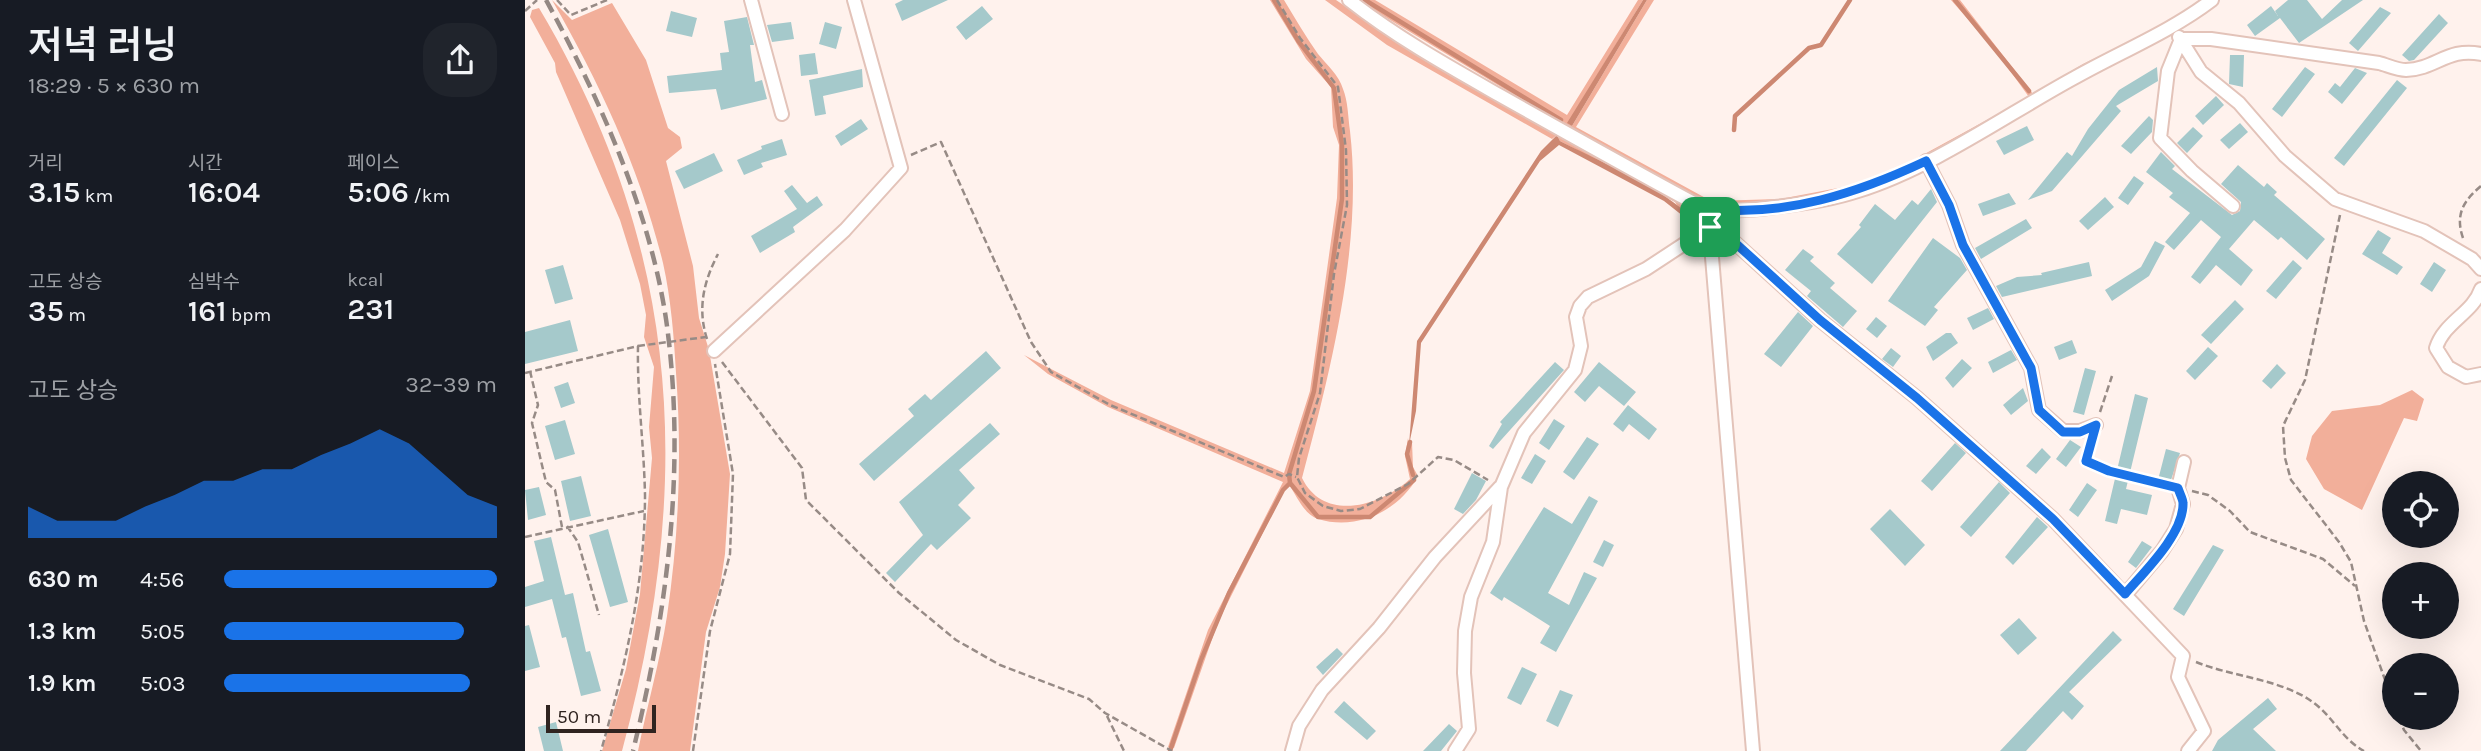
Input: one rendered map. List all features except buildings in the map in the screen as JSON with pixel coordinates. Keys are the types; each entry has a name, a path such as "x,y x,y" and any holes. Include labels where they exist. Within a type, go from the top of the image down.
{"street":[{"path":"751,0 782,114"},
{"path":"713,351 845,230 901,168 854,0"},
{"path":"1349,0 1377,22 1454,69 1708,209 1760,209 1819,201 1875,185 1926,161 2136,43 2175,27 2212,0"},
{"path":"2175,27 2201,72 2239,103 2285,156 2344,205 2393,218 2424,230 2470,258 2481,269"},
{"path":"2181,39 2211,39 2379,63 2405,70 2425,66 2458,51 2481,54"},
{"path":"2181,39 2168,71 2160,138 2192,171 2233,205"},
{"path":"1926,161 1949,205 1963,245 2031,368 2039,410 2063,432 2080,432 2096,425"},
{"path":"1708,209 1753,751"},
{"path":"1455,751 1469,729 1464,673 1471,597 1493,542 1501,487 1524,433 1575,370 1581,346 1576,317 1580,306 1588,297 1646,269 1710,227 1721,230 1820,320 1928,407 2053,519 2183,656 2178,677 2204,731 2188,751"},
{"path":"2481,289 2478,297 2440,334 2436,348 2448,367 2466,377 2477,378 2481,374"},
{"path":"2125,594 2162,551 2176,528 2183,504 2178,488 2184,462"},
{"path":"1291,751 1299,726 1322,690 1379,628 1435,557 1501,487"}],"path":[{"path":"525,11 537,0"},
{"path":"557,0 571,15 607,0"},
{"path":"1277,0 1300,38 1338,87 1346,150 1347,205 1334,274 1320,393 1299,458 1297,477 1305,493 1323,506 1341,510 1360,509 1379,502 1408,484 1438,457 1454,460 1501,487"},
{"path":"899,161 941,142 1031,342 1051,372 1110,405 1284,477 1289,474 1297,477"},
{"path":"2470,258 2458,223 2461,209 2481,186"},
{"path":"2344,205 2337,223 2305,380 2283,426 2285,458 2291,480 2339,542 2351,562 2382,674"},
{"path":"718,254 705,278 701,313 706,337 713,351 803,468 806,500 899,593 956,640 1000,665 1089,699 1105,713 1172,751"},
{"path":"525,373 590,360 638,346 706,337"},
{"path":"601,751 627,661 639,593 644,511 637,390 638,346"},
{"path":"693,751 710,631 723,588 730,541 733,474 713,351"},
{"path":"530,371 538,405 532,423 546,482 555,490 562,527"},
{"path":"2112,376 2086,461 2109,471 2208,495 2231,511 2250,532 2323,559 2357,588"},
{"path":"525,537 644,511"},
{"path":"567,526 578,542 599,615"},
{"path":"2183,656 2296,693 2316,704 2349,742 2364,751"},
{"path":"1105,713 1124,751"},
{"path":"2404,730 2421,751"}],"shaded area":[{"path":"552,0 572,20 612,3 646,60 668,128 680,137 682,148 666,161 693,266 699,318 709,350 730,474 725,554 720,587 706,632 690,751 638,751 664,633 677,525 678,404 666,277 643,194 617,128"},
{"path":"1270,0 1284,0 1318,54 1339,79 1346,99 1353,174 1352,218 1342,306 1324,394 1302,478 1312,492 1324,501 1338,505 1353,505 1384,497 1410,479 1405,456 1408,438 1409,444 1412,442 1413,467 1418,476 1400,499 1388,508 1362,520 1347,522 1313,517 1290,486 1284,491 1218,622 1174,748 1168,747 1208,630 1283,482 1108,407 1048,374 1024,355 1111,400 1284,473 1310,391 1337,198 1339,145 1333,127 1331,87 1306,59"},
{"path":"1325,0 1336,0 1415,53 1705,212 1704,220 1694,231 1675,202 1560,141 1557,135 1552,139 1387,45"},
{"path":"1357,0 1375,0 1567,115 1638,0 1643,0 1568,123 1572,126 1647,0 1654,0 1576,127 1711,201 1780,199 1875,181 2029,97 1995,50 1951,0 1960,0 2033,94 2083,64 2174,20 2199,0 2206,0 2173,25 1874,183 1834,195 1728,207 1693,197 1564,125"},
{"path":"1643,0 1647,0 1572,126 1567,123"},
{"path":"539,8 587,98 623,189 648,279 662,370 665,462 660,556 645,652 622,751 602,751 626,669 640,594 652,458 649,427 654,367 644,337 646,315 640,284 620,220 556,72 555,63 530,17 532,10"},
{"path":"1557,135 1560,141 1655,190 1687,214 1697,226 1694,231 1683,216 1664,201 1559,145 1540,161 1421,343 1416,411 1409,445 1417,341 1541,151"},
{"path":"2412,390 2424,399 2417,421 2404,418 2362,510 2324,489 2306,459 2312,436 2332,411 2380,405"}],"waterway":[{"path":"1170,751 1201,660 1229,593 1283,490 1290,483 1289,474 1314,391 1342,199 1342,145 1334,88 1299,42 1274,0"},
{"path":"1365,0 1561,120"},
{"path":"1734,130 1735,116 1809,48 1821,45 1850,0"},
{"path":"1955,0 2029,91"},
{"path":"1410,442 1407,454 1413,475"},
{"path":"1290,483 1318,517 1370,517 1414,480"}],"railway":[{"path":"546,0 585,76 621,158 649,242 667,326 674,434 670,540 655,646 633,751"}],"route":[{"path":"1926,161 1949,205 1963,245 2031,368 2039,410 2063,432 2080,432 2096,425 2086,461 2109,471 2178,488 2183,504 2176,528 2162,551 2125,594 2053,519 1917,398 1820,320 1721,230 1710,227 1708,209 1760,209 1819,201 1857,192 1926,161"}]}
